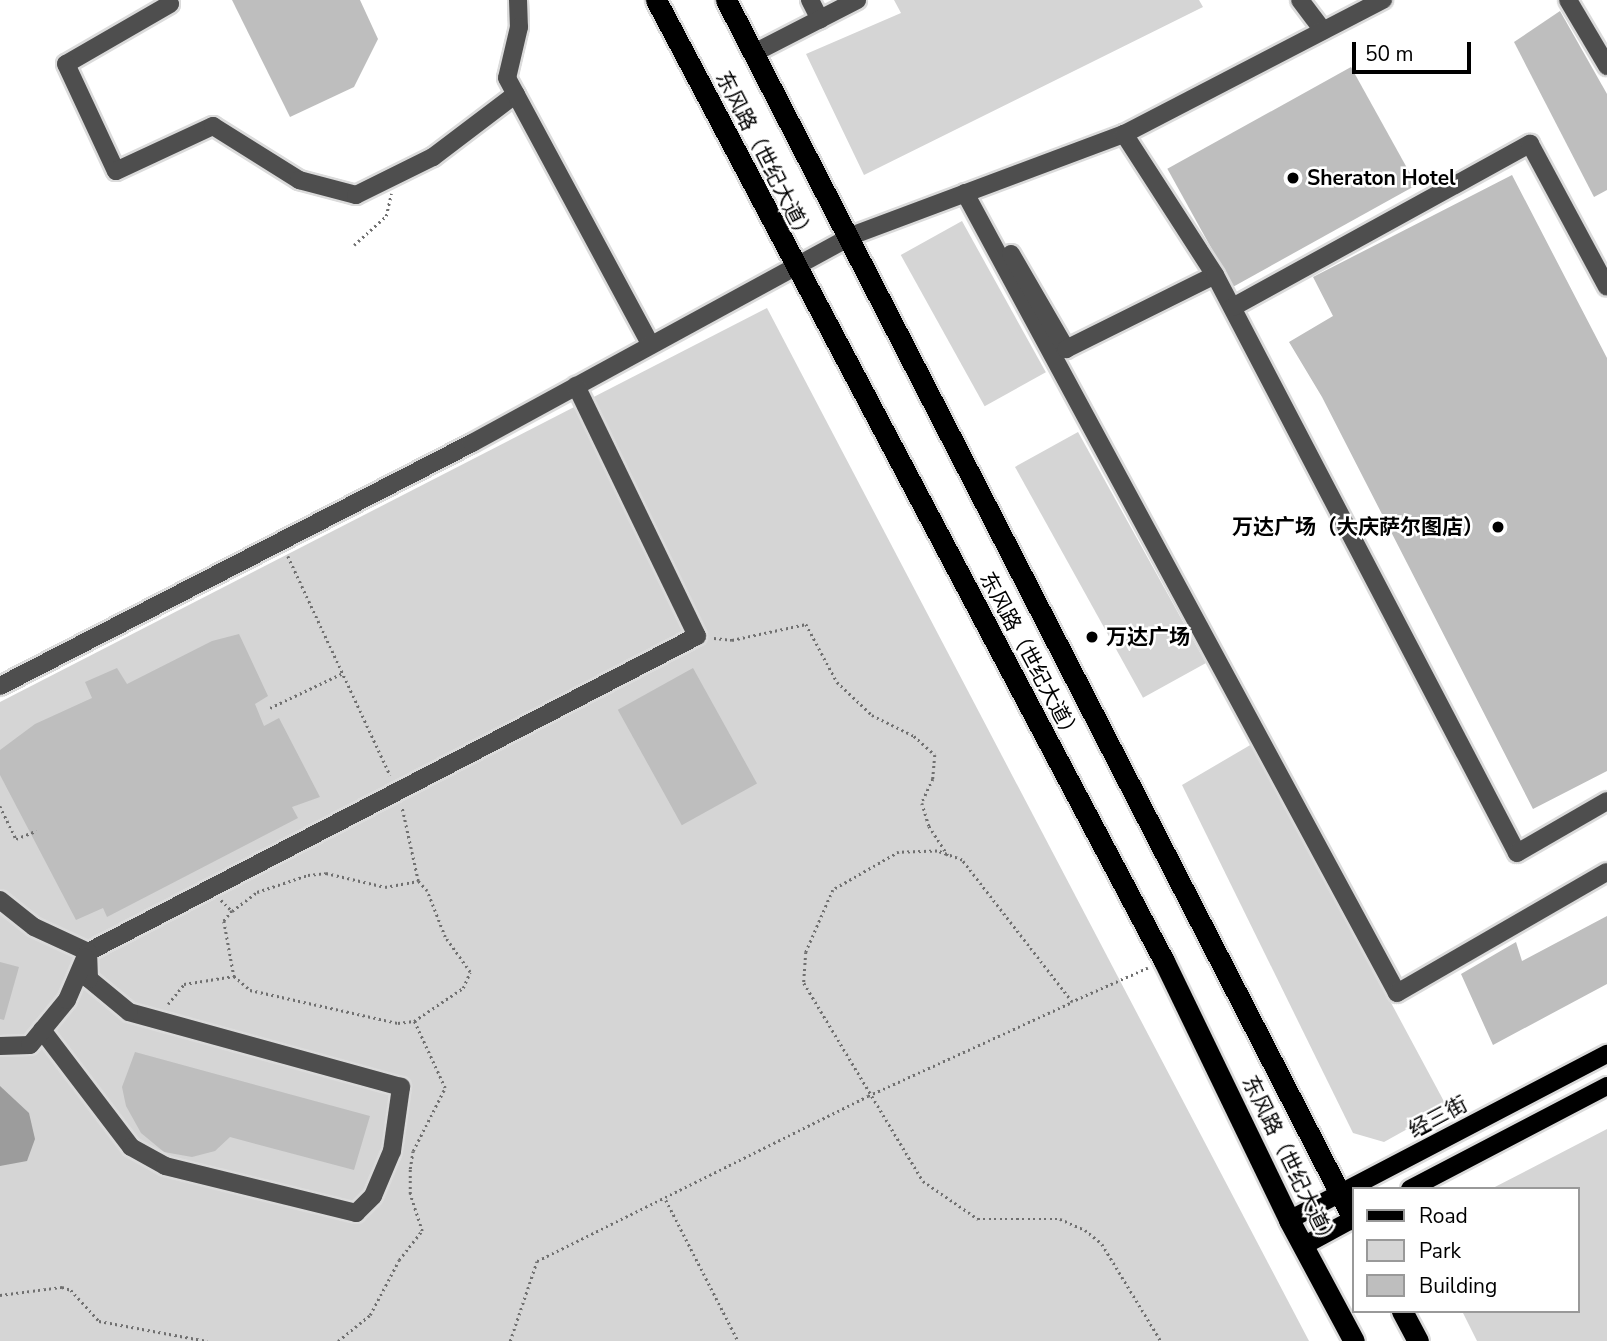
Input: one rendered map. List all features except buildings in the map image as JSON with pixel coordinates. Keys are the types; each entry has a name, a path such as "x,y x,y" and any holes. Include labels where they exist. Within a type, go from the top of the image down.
{"highway":[{"name":"东风路（世纪大道）","path":"656,0 793,266 1164,961 1289,1220 1354,1341"},
{"name":"东风路（世纪大道）","path":"726,0 850,236 1352,1217"},
{"path":"1403,1313 1418,1341"}],"main road":[{"name":"经三街","path":"1353,1187 1607,1054"},
{"path":"1414,1187 1607,1087"},
{"name":"经三街","path":"1289,1220 1352,1188"},
{"path":"1303,1246 1352,1220"}],"street":[{"path":"169,0 170,4 66,64 116,171 213,126 299,180 356,195 433,157 516,94"},
{"path":"518,0 519,27 507,78 651,345"},
{"path":"810,0 820,20"},
{"path":"754,53 857,0"},
{"path":"1300,0 1323,30"},
{"path":"0,686 576,386 850,236 1124,134 1383,0"},
{"path":"1568,0 1607,66"},
{"path":"1124,134 1233,307 1517,853 1607,802"},
{"path":"1233,307 1530,144 1607,288"},
{"path":"970,192 1066,349 1215,275"},
{"path":"970,192 1397,993 1607,872"},
{"path":"0,1046 30,1045 67,1000 88,952 697,636 576,386"},
{"path":"0,900 34,927 88,952"},
{"path":"42,1030 131,1147 165,1166 356,1213 373,1196 392,1151 401,1087 129,1012 89,979 88,952"}],"path":[{"path":"354,245 386,216 393,200 388,180"},
{"path":"281,541 398,791 418,881 427,891 445,937 470,972 463,988 414,1021 398,1023 250,990 234,976 224,921 232,911 257,892 308,875 326,873 384,887 418,881"},
{"path":"697,636 732,640 806,624 837,682 872,715 914,736 935,755 933,779 922,803 929,826 948,855"},
{"path":"270,708 343,673"},
{"path":"0,806 16,839 36,831"},
{"path":"1072,1002 962,860 948,855 900,852 862,870 833,890 806,952 804,983 869,1096 923,1181 947,1201 978,1219 1060,1219 1085,1230 1102,1244 1161,1341"},
{"path":"211,888 232,911"},
{"path":"510,1341 537,1261 666,1200 869,1096 1164,961"},
{"path":"161,1021 172,994 184,984 234,976"},
{"path":"338,1341 370,1315 399,1260 422,1231 410,1194 410,1169 413,1152 445,1088 414,1021"},
{"path":"666,1200 738,1341"},
{"path":"0,1296 62,1287 71,1290 99,1321 207,1341"}],"green space":[{"path":"894,0 1199,0 1203,7 864,175 806,54 901,13"},
{"path":"962,221 1046,372 985,406 901,255"},
{"path":"767,308 1309,1341 0,1341 0,702"},
{"path":"1078,432 1206,663 1143,698 1015,467"},
{"path":"1252,744 1447,1107 1384,1142 1353,1133 1182,785"},
{"path":"1607,1129 1607,1341 1477,1341 1463,1313 1579,1313 1579,1187 1495,1187"}],"shaded area":[{"path":"0,1086 29,1113 35,1139 27,1161 0,1166"}],"place":[{"name":"Sheraton Hotel","path":"1293,178"},
{"name":"万达广场（大庆萨尔图店）","path":"1498,527"},
{"name":"万达广场","path":"1092,637"}]}
